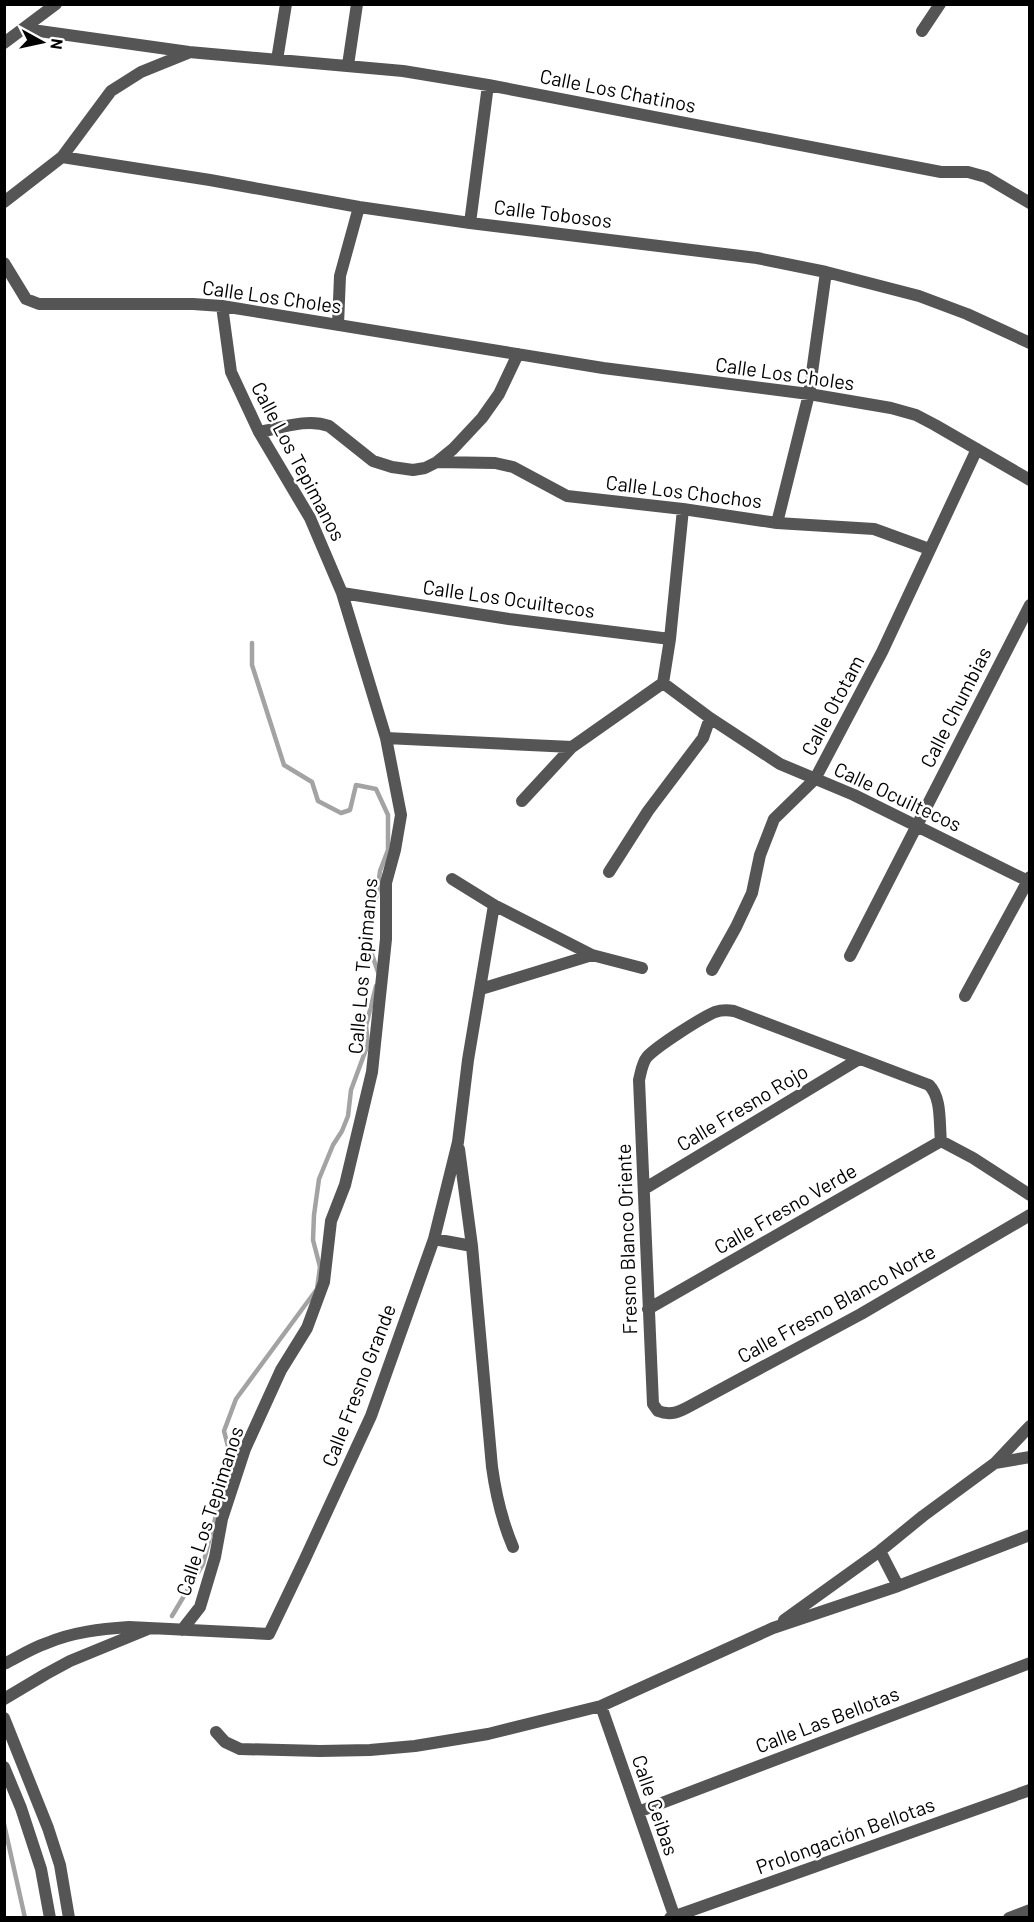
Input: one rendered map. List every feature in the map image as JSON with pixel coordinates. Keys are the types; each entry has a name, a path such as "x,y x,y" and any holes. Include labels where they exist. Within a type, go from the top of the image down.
{"street":[{"path":"4,43 56,4"},
{"path":"277,60 286,4"},
{"path":"348,65 357,4"},
{"path":"922,31 940,4"},
{"name":"Calle Los Chatinos","path":"25,29 189,52 404,71 488,85 941,172 968,172 986,177 1029,203"},
{"name":"Calle Los Chatinos","path":"4,202 62,157 111,92 141,72 189,52"},
{"path":"470,223 488,85"},
{"name":"Calle Tobosos","path":"62,157 210,180 359,207 757,258 826,272 919,296 967,314 1029,343"},
{"path":"338,325 340,276 359,207"},
{"name":"Calle Los Choles","path":"4,263 26,299 39,304 222,306 603,368 809,394 891,408 916,415 1029,480"},
{"path":"777,523 809,394 826,272"},
{"name":"Calle Los Tepimanos","path":"182,1630 200,1607 215,1557 222,1518 245,1449 281,1370 307,1328 324,1282 331,1221 345,1185 372,1072 386,939 386,883 401,815 386,738 342,593 310,518 259,432 231,372 222,306"},
{"path":"259,432 301,424 321,423 329,426 373,461 413,470 425,468 453,449 482,418 499,394 518,354"},
{"name":"Calle Ototam","path":"712,970 752,892 760,855 774,819 815,779 882,652 977,449"},
{"name":"Calle Los Chochos","path":"437,462 495,464 513,467 567,496 683,509 777,523 874,529 929,549"},
{"path":"522,801 572,747 663,683 670,639 683,509"},
{"name":"Calle Los Ocuiltecos","path":"342,593 509,619 670,639"},
{"name":"Calle Chumbias","path":"850,956 1029,605"},
{"name":"Calle Ocuiltecos","path":"663,683 710,718 780,764 854,795 1029,880"},
{"path":"609,872 648,811 703,738 710,718"},
{"path":"386,738 572,747"},
{"path":"452,879 494,905 592,955 642,968"},
{"path":"965,996 1029,880"},
{"name":"Calle Fresno Grande","path":"182,1630 269,1634 371,1416 434,1239 458,1142 468,1060 494,905"},
{"path":"481,989 592,955"},
{"name":"Fresno Blanco Oriente","path":"658,1411 651,1396 639,1080 646,1059 676,1036 716,1012 724,1010 734,1011 860,1059"},
{"path":"860,1059 929,1084 935,1091 937,1100 941,1141 973,1158 1029,1195"},
{"name":"Calle Fresno Rojo","path":"644,1189 860,1059"},
{"name":"Calle Fresno Verde","path":"648,1309 941,1141"},
{"name":"Calle Fresno Grande","path":"458,1142 472,1246 492,1467 499,1507 513,1547"},
{"name":"Calle Fresno Blanco Norte","path":"658,1411 676,1413 690,1406 861,1314 1029,1215"},
{"path":"434,1239 472,1246"},
{"path":"773,1628 880,1551 995,1463 1029,1426"},
{"path":"995,1463 1029,1458"},
{"path":"216,1732 225,1742 240,1749 320,1751 415,1746 488,1734 601,1706 773,1628 898,1586 1029,1535"},
{"path":"880,1551 898,1586"},
{"path":"4,1664 46,1643 81,1633 129,1627 182,1630"},
{"path":"4,1700 70,1661 150,1628"},
{"name":"Calle Las Bellotas","path":"638,1812 1029,1663"},
{"name":"Calle Ceibas","path":"601,1706 673,1917"},
{"path":"4,1718 48,1828 60,1865 69,1917"},
{"path":"4,1767 21,1808 41,1869 49,1912 66,1904"},
{"name":"Prolongación Bellotas","path":"673,1917 1029,1790"},
{"path":"1009,1917 1029,1910"}],"waterway":[{"path":"252,643 252,665 284,765 312,782 318,801 341,813 350,810 356,785 376,789 388,815 388,850 380,871 377,895 366,923 367,940 378,972"},
{"path":"172,1616 203,1564 230,1454 224,1431 236,1399 317,1289 320,1267 313,1240 319,1179 348,1116 351,1090 368,1044 366,1026 376,986"},
{"path":"4,1824 25,1918"}]}
